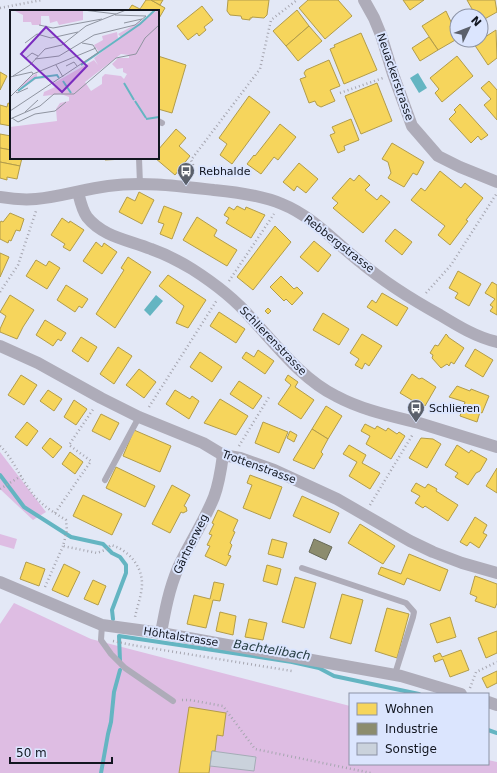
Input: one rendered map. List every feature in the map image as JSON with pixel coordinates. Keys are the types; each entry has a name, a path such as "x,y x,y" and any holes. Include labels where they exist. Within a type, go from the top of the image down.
{"street":[{"name":"Neuackerstrasse","path":"364,0 381,35 393,74 412,126 438,156 497,182"},
{"name":"Rebbergstrasse","path":"0,197 36,199 108,186 140,184 186,186 251,195 294,209 318,226 390,285 472,333 497,342"},
{"name":"Schlierenstrasse","path":"78,192 82,206 87,216 94,224 111,235 167,256 190,268 223,291 251,318 295,366 335,396 380,414 463,436 497,448"},
{"name":"Trottenstrasse","path":"0,346 38,362 101,398 143,413 203,443 223,455 240,458 274,470 337,499 410,541 433,552 462,563 497,573"},
{"name":"Gärtnerweg","path":"161,633 172,584 213,498 221,470 223,455"},
{"name":"Höhtalstrasse","path":"0,582 102,625 161,633 395,674 458,693"}],"lane":[{"path":"138,159 140,184"},
{"path":"105,480 143,413"},
{"path":"302,568 406,603 414,612 395,674"},
{"path":"102,625 101,640 124,668 173,701"}],"path":[{"path":"0,8 42,0"},
{"path":"188,176 194,167 191,160 260,70 271,20 297,0"},
{"path":"340,94 385,77"},
{"path":"428,291 451,265 497,192"},
{"path":"0,292 18,265 37,209 36,199"},
{"path":"229,281 281,204"},
{"path":"143,413 219,297"},
{"path":"237,448 269,397"},
{"path":"55,513 91,461 69,446 101,398"},
{"path":"369,506 417,428"},
{"path":"0,446 30,491 38,500 66,520 67,531 64,546 40,599"},
{"path":"0,489 21,476"},
{"path":"64,546 97,553 105,550 111,545 121,548 135,561 140,572 142,584 132,629"},
{"path":"101,638 132,645 294,671"},
{"path":"468,693 476,672 497,662"},
{"path":"173,701 190,700 223,706 255,749 371,773"}],"shaded area":[{"path":"0,452 46,512 33,520 0,489"},
{"path":"0,534 17,539 14,549 0,545"},
{"path":"14,603 91,639 349,706 349,765 489,765 489,760 497,762 497,773 0,773 0,624"}],"water":[{"path":"418,73 427,88 419,93 410,78"},
{"path":"156,295 163,301 150,316 144,310"}],"building: Wohnen":[{"path":"146,0 151,0 165,8 159,18 159,10 129,10 132,5 140,9"},
{"path":"151,0 163,0 160,5"},
{"path":"228,0 269,0 267,15 264,18 252,17 250,20 242,19 241,16 230,15 227,11"},
{"path":"308,0 338,0 352,16 325,39 299,8"},
{"path":"403,0 424,0 410,10"},
{"path":"467,0 495,0 497,12 489,16 489,8 472,8"},
{"path":"202,6 213,20 204,27 206,30 199,36 197,33 188,40 177,26"},
{"path":"297,10 309,26 286,46 273,31"},
{"path":"446,11 449,18 449,44 438,50 422,26"},
{"path":"309,26 322,41 298,61 286,46"},
{"path":"496,30 497,58 488,65 477,48 489,48 489,34"},
{"path":"361,33 377,70 344,84 330,49 335,47 334,45"},
{"path":"429,37 438,50 420,61 412,48"},
{"path":"159,56 186,65 172,113 159,109"},
{"path":"457,56 473,76 442,102 435,93 439,89 430,78"},
{"path":"329,60 340,86 330,90 335,101 321,107 317,105 315,101 309,103 300,79 306,77 304,73 306,70"},
{"path":"0,72 7,76 0,90"},
{"path":"489,81 497,90 497,120 484,105 491,99 481,88"},
{"path":"377,83 392,121 361,134 345,96"},
{"path":"249,96 270,112 232,164 220,155 227,144 219,138"},
{"path":"8,103 10,104 10,126 0,124 0,105 7,107"},
{"path":"460,104 488,135 481,140 478,136 471,143 449,119 456,112 454,110"},
{"path":"351,119 359,140 344,146 345,150 338,153 330,135 335,133 332,127"},
{"path":"280,124 296,137 278,160 274,157 261,174 247,164"},
{"path":"176,129 186,138 179,146 190,156 175,175 156,159 159,159 159,149"},
{"path":"0,134 10,136 10,150 0,148"},
{"path":"392,143 424,162 417,175 413,173 404,187 388,178 391,173 388,162 382,159"},
{"path":"0,148 10,150 10,159 22,159 20,166 0,162"},
{"path":"0,162 20,166 17,179 7,177 7,180 0,178"},
{"path":"299,163 318,179 306,193 297,186 294,191 283,182"},
{"path":"440,171 461,188 465,183 483,198 466,220 468,221 450,245 438,235 445,226 411,200 421,188 425,191"},
{"path":"359,175 370,185 365,190 377,200 381,195 390,202 363,233 333,208 338,203 332,198 350,178 354,181"},
{"path":"139,192 154,200 142,224 119,212 127,197 135,201"},
{"path":"164,206 182,213 172,239 160,234 164,224 158,222"},
{"path":"237,206 245,210 246,207 265,215 251,238 226,223 229,218 224,215 229,207 234,210"},
{"path":"10,213 24,219 20,231 16,230 11,241 9,240 8,243 0,239 0,223 1,221 3,222"},
{"path":"197,217 217,230 214,236 237,250 227,266 183,240"},
{"path":"62,218 84,230 70,251 63,247 65,244 51,235"},
{"path":"275,226 291,242 253,290 237,277"},
{"path":"395,229 412,242 402,255 385,241"},
{"path":"314,241 331,255 318,272 300,257"},
{"path":"96,242 102,247 104,243 117,252 102,274 83,261"},
{"path":"0,253 9,257 0,277"},
{"path":"128,257 151,272 115,328 96,314 124,270 121,268"},
{"path":"36,260 46,266 49,261 60,268 47,289 26,276"},
{"path":"458,271 481,284 469,306 455,298 458,293 449,288"},
{"path":"168,275 206,300 188,328 176,323 184,306 159,286"},
{"path":"281,276 294,289 297,287 303,293 292,305 286,299 284,301 270,287"},
{"path":"492,282 497,285 497,315 490,311 493,307 490,305 495,299 485,293"},
{"path":"66,285 88,299 82,308 79,306 75,312 57,300"},
{"path":"382,293 408,308 397,326 367,307 372,300 376,303"},
{"path":"10,295 34,310 17,339 0,332 6,316 0,312"},
{"path":"268,308 271,311 268,314 265,311"},
{"path":"219,312 245,329 236,343 210,326"},
{"path":"323,313 349,329 339,345 313,330"},
{"path":"45,320 66,333 61,341 58,339 53,346 36,335"},
{"path":"362,334 382,346 369,366 365,363 362,369 355,365 359,359 350,353"},
{"path":"446,334 464,348 454,364 451,362 449,366 447,364 441,368 432,358 433,355 430,353 435,345 438,346"},
{"path":"81,337 97,347 88,362 72,351"},
{"path":"118,347 132,356 114,384 100,374"},
{"path":"475,349 493,360 483,377 465,366"},
{"path":"258,350 274,361 265,374 242,358 246,352 254,357"},
{"path":"200,352 222,367 212,382 190,367"},
{"path":"139,369 156,382 144,398 126,385"},
{"path":"412,374 419,379 422,378 436,387 425,406 400,393"},
{"path":"21,375 37,385 24,405 8,395"},
{"path":"288,375 298,382 295,387 314,400 301,419 278,404 291,385 285,380"},
{"path":"239,381 262,396 253,409 230,394"},
{"path":"457,386 470,391 471,389 489,396 482,413 480,412 477,422 460,416 465,402 449,397"},
{"path":"48,390 62,399 54,411 40,401"},
{"path":"175,390 190,399 192,396 199,401 189,419 166,404"},
{"path":"220,399 248,416 236,435 204,423"},
{"path":"74,400 87,409 76,425 64,417"},
{"path":"326,406 342,416 328,439 312,429"},
{"path":"101,414 119,423 110,440 92,431"},
{"path":"27,422 38,431 27,446 15,437"},
{"path":"263,422 288,432 279,453 255,443"},
{"path":"365,424 375,429 377,426 386,431 388,428 397,434 399,432 405,436 391,459 366,444 370,436 361,431"},
{"path":"312,429 328,439 321,452 323,454 314,469 293,460"},
{"path":"134,430 171,446 160,472 123,456"},
{"path":"290,431 297,435 294,442 287,438"},
{"path":"50,438 62,447 53,458 42,448"},
{"path":"421,438 433,439 441,444 427,468 409,458"},
{"path":"349,445 366,455 362,463 380,473 370,489 349,476 357,462 343,454"},
{"path":"457,445 469,453 471,450 487,459 480,471 476,473 468,485 455,477 458,473 445,465"},
{"path":"70,452 83,462 75,474 62,464"},
{"path":"116,467 155,486 145,507 106,488"},
{"path":"497,468 497,493 486,486"},
{"path":"250,475 282,487 270,519 243,508 252,485 247,483"},
{"path":"416,483 425,488 428,484 458,505 448,521 425,506 423,508 415,503 420,496 411,491"},
{"path":"172,485 190,495 184,506 186,507 187,511 183,513 181,512 170,533 152,524"},
{"path":"83,495 122,514 112,535 73,516"},
{"path":"302,496 339,513 330,533 293,516"},
{"path":"218,510 238,520 230,543 232,545 228,555 231,556 226,566 205,556 210,546 207,545 212,535 209,534 214,524 212,523"},
{"path":"475,517 487,525 483,533 487,535 479,548 470,542 467,546 460,542"},
{"path":"360,524 395,546 383,564 348,543"},
{"path":"272,539 287,543 283,558 268,554"},
{"path":"409,554 448,570 440,591 407,578 404,585 378,574 381,567 401,574"},
{"path":"26,562 45,569 39,586 20,579"},
{"path":"64,564 80,572 68,597 52,590"},
{"path":"267,565 281,569 277,585 263,581"},
{"path":"475,576 497,584 497,603 495,608 475,601 477,597 470,594"},
{"path":"295,577 316,583 304,628 282,622"},
{"path":"93,580 106,586 98,605 84,599"},
{"path":"214,582 224,584 220,601 213,600 206,628 187,624 194,595 210,599"},
{"path":"342,594 363,600 351,644 330,638"},
{"path":"387,608 409,614 397,658 375,651"},
{"path":"220,612 236,616 233,635 216,631"},
{"path":"450,617 456,637 437,643 430,624"},
{"path":"249,619 267,623 263,640 245,637"},
{"path":"497,631 497,653 486,658 478,638"},
{"path":"461,650 469,670 450,677 443,659 435,662 433,656 440,653 442,657"},
{"path":"497,671 497,683 487,688 482,678"},
{"path":"189,707 226,713 223,736 217,735 215,751 212,751 209,773 179,773"}],"building: Industrie":[{"path":"314,539 332,547 326,560 309,552"}],"building: Sonstige":[{"path":"212,751 256,757 254,771 210,766"}],"waterway":[{"name":"Bachtelibach","path":"0,475 24,507 71,537 103,544 112,553 120,557 126,565 126,573 112,610 113,619"},
{"name":"Bachtelibach","path":"120,661 119,636 292,662 319,668 334,676 414,693"},
{"path":"101,773 111,722 114,692 120,670"},
{"name":"Bachtelibach","path":"489,730 497,733"}],"place":[{"name":"Rebhalde","path":"186,186"},
{"name":"Schlieren","path":"416,423"}]}
